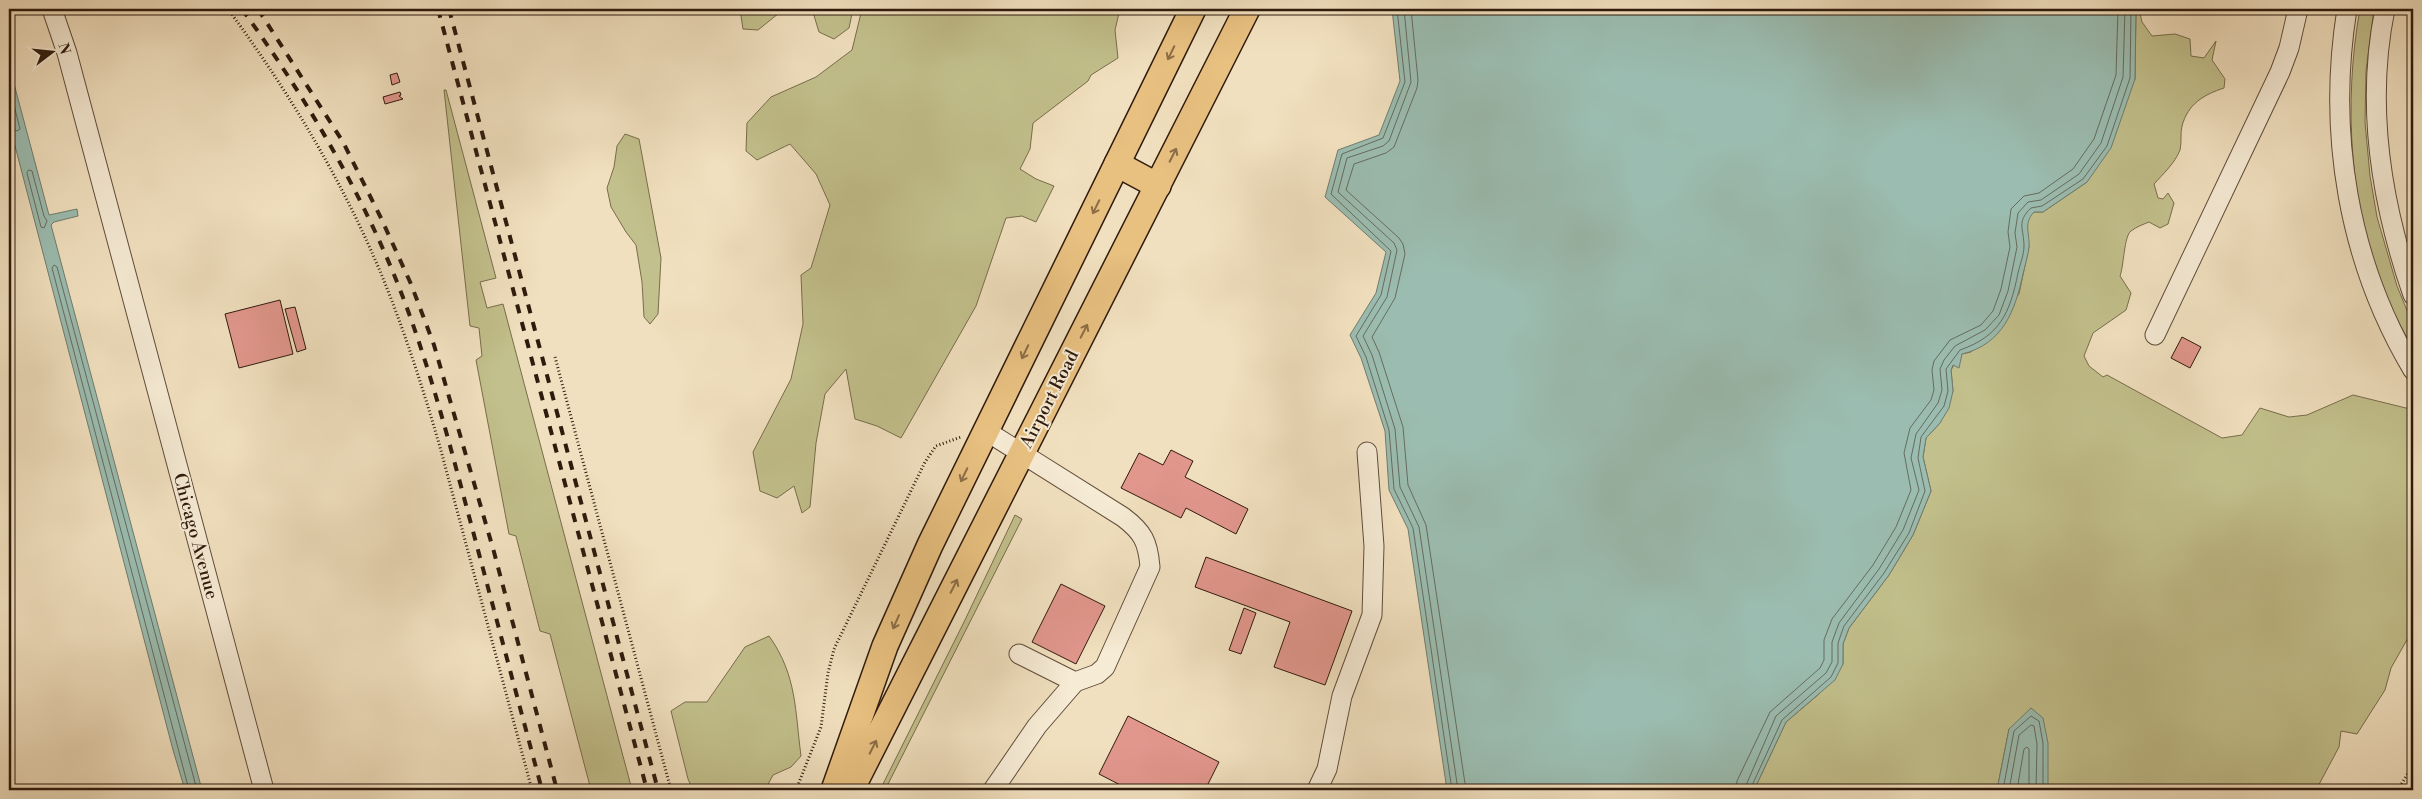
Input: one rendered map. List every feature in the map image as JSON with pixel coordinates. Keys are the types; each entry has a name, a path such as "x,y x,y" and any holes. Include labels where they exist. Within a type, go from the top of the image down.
{"main road":[{"path":"834,790 886,646 930,545 1193,9"},
{"name":"Airport Road","path":"851,790 1248,9"},
{"path":"1117,164 1158,186"}],"street":[{"name":"Chicago Avenue","path":"52,9 67,53 264,790"},
{"path":"2155,335 2280,72 2289,48 2298,9"},
{"path":"2347,9 2342,41 2339,102 2340,133 2348,196 2354,226 2371,283 2413,370"},
{"path":"2385,9 2376,68 2379,156 2390,217 2413,295"},
{"path":"986,431 1132,524 1139,530 1149,552 1150,567 1105,667 1098,674 1075,682 1037,726 993,790"},
{"path":"1317,790 1327,769 1342,696 1372,615 1374,546 1367,452"},
{"path":"1019,654 1075,682"}],"path":[{"path":"228,9 277,78 317,144 362,230 389,295 424,391 450,481 532,790"},
{"path":"555,357 671,790"},
{"path":"796,790 821,726 827,697 828,673 834,649 925,462 936,446 986,431"},
{"path":"2398,790 2413,765"}],"shaded area":[{"path":"740,9 784,9 758,30 743,29"},
{"path":"812,9 853,9 849,28 834,39 819,32"},
{"path":"862,9 1120,9 1115,30 1118,58 1091,75 1088,81 1033,123 1030,149 1020,169 1036,179 1054,186 1036,222 1022,216 1006,218 976,306 901,438 877,426 855,419 846,369 825,394 816,443 810,507 802,513 794,486 777,498 760,491 753,452 791,379 803,324 801,275 811,268 830,205 816,174 790,144 757,160 746,151 747,123 771,97 816,77 852,50"},
{"path":"2136,9 2139,9 2142,22 2152,36 2175,34 2190,39 2191,56 2204,58 2216,41 2212,60 2225,79 2224,88 2197,101 2188,112 2181,129 2181,147 2178,155 2154,184 2158,198 2163,199 2168,193 2174,203 2168,224 2160,228 2149,222 2135,228 2129,234 2125,245 2120,276 2131,293 2126,310 2093,333 2084,356 2089,366 2103,377 2107,375 2222,438 2242,435 2260,408 2289,417 2307,415 2353,395 2410,409 2413,414 2413,629 2391,668 2385,690 2357,734 2341,731 2339,747 2316,790 2048,790 2009,729 1997,790 1754,790 1786,722 1819,694 1843,664 1843,644 1849,628 1889,575 1913,535 1931,491 1923,457 1926,438 1940,423 1953,391 1951,370 1954,365 1962,354 1971,352 2019,294 2029,246 2027,219 2034,212 2043,212 2087,182 2135,79"},
{"path":"2360,9 2374,9 2366,71 2365,122 2370,176 2377,217 2397,286 2413,325 2413,349 2388,302 2375,268 2365,232 2358,195 2351,119 2355,45"},
{"path":"444,90 446,90 496,278 480,282 487,308 503,304 632,790 591,790 550,634 540,631 516,536 509,534 476,360 482,356 479,328 470,326"},
{"path":"625,134 639,139 661,258 658,314 650,324 644,317 642,282 636,245 611,207 607,188 614,167 617,146"},
{"path":"1015,515 1022,519 885,790 880,790 964,622"},
{"path":"769,636 785,665 790,679 796,709 801,756 791,767 773,775 765,790 693,790 688,779 671,711 685,702 707,702 745,647"}],"water":[{"path":"1392,9 2136,9 2135,79 2111,148 2087,182 2043,212 2034,212 2031,216 2028,225 2028,254 2020,288 2011,313 1997,334 1976,349 1962,354 1959,368 1953,365 1951,370 1953,391 1949,408 1940,423 1926,438 1923,457 1931,491 1913,535 1889,575 1849,628 1843,644 1843,664 1835,680 1786,722 1754,790 1447,790 1408,529 1389,490 1385,431 1361,358 1350,335 1376,293 1386,252 1325,197 1338,150 1379,135 1400,81"},
{"path":"9,65 49,215 77,209 78,216 54,222 51,225 202,790 185,790 173,750 9,123"},
{"path":"2031,708 2043,718 2048,743 2048,790 1997,790 2009,729"}],"building":[{"path":"397,73 400,82 392,85 390,75"},
{"path":"400,92 401,95 399,96 403,99 385,104 383,97"},
{"path":"280,300 293,354 239,368 225,314"},
{"path":"295,307 306,349 297,352 285,309"},
{"path":"2182,337 2201,347 2190,368 2171,358"},
{"path":"1171,450 1193,461 1185,477 1248,509 1236,534 1186,508 1181,518 1121,488 1139,453 1163,465"},
{"path":"1206,557 1352,611 1325,685 1274,667 1290,622 1195,587"},
{"path":"1061,584 1105,606 1076,664 1032,642"},
{"path":"1244,608 1256,613 1241,654 1229,650"},
{"path":"1128,716 1219,762 1205,790 1130,790 1099,774"}],"railway":[{"path":"242,9 286,73 345,172 380,242 407,307 445,428 542,790"},
{"path":"258,9 343,142 411,284 434,345 494,552 557,790"},
{"path":"438,9 647,790"},
{"path":"449,9 658,790"}]}
